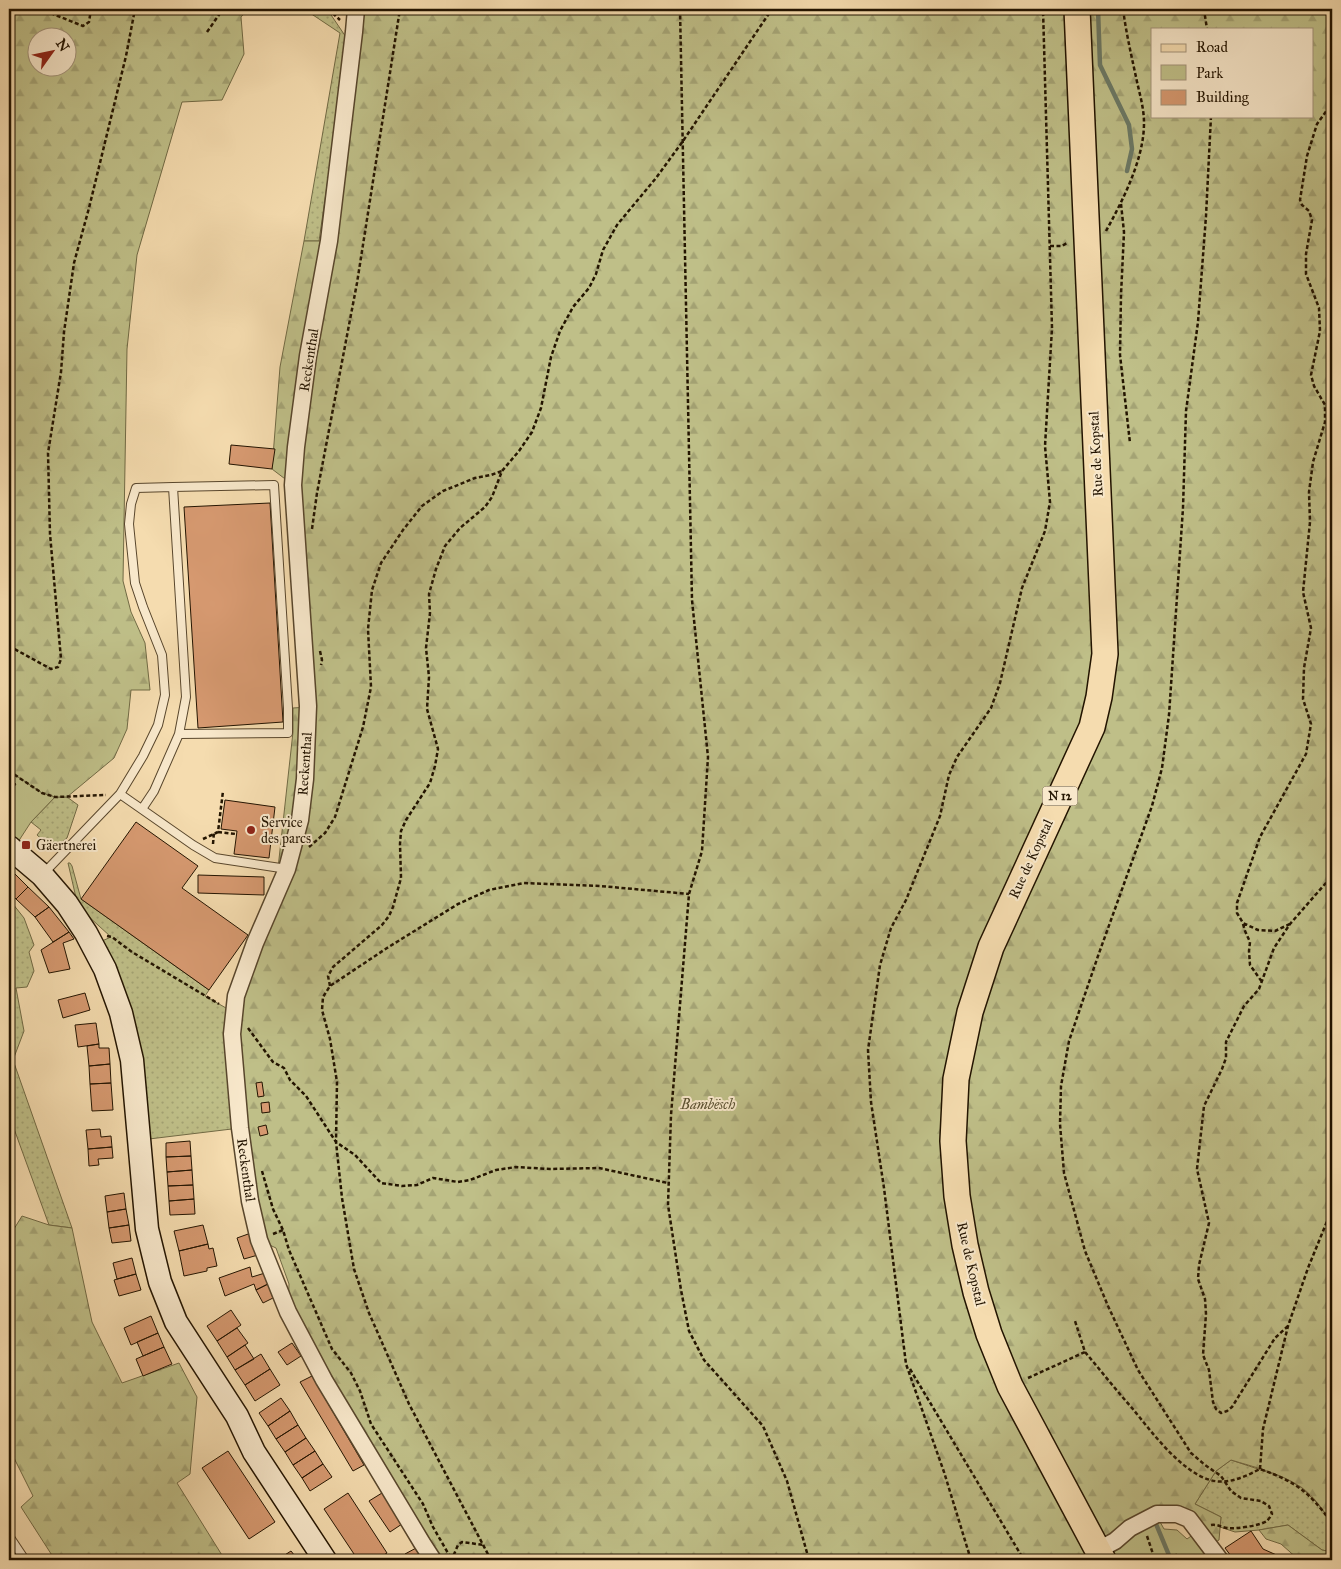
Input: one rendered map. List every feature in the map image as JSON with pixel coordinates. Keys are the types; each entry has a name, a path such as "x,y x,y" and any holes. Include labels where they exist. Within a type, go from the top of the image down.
{"main road":[{"name":"Rue de Kopstal","path":"1077,9 1105,654 1099,697 1092,727 991,947 970,1012 956,1079 953,1141 957,1196 965,1245 976,1292 989,1334 1010,1386 1100,1555"},
{"path":"9,847 42,875 67,904 86,932 105,970 121,1013 132,1060 147,1229 160,1282 176,1322 236,1416 254,1452 325,1560"}],"street":[{"name":"Reckenthal","path":"356,9 329,241 308,356 293,485 308,706 305,779 300,820 286,869 255,943 236,996 232,1034 240,1128 250,1201 260,1240 288,1312 324,1380 433,1560"},
{"path":"1100,1555 1130,1528 1142,1521 1157,1514 1177,1514 1189,1519 1220,1560"}],"lane":[{"path":"42,875 120,794 143,756 158,725 165,695 162,654 135,583 128,524 136,488 293,485"},
{"path":"179,734 288,733 274,486"},
{"path":"142,809 154,791 179,734 186,697 173,488"},
{"path":"286,676 306,675"},
{"path":"120,794 193,845 215,858 286,869"},
{"path":"9,1536 25,1560"}],"path":[{"path":"46,9 48,12 83,26 89,22 90,9"},
{"path":"9,646 51,669 58,667 61,659 50,534 48,453 61,372 64,332 74,263 126,56 135,9"},
{"path":"208,32 223,9"},
{"path":"312,536 317,493 357,284 400,9"},
{"path":"680,9 692,600 708,756 702,851 689,894 671,1115 668,1204 689,1331 704,1360 763,1426 787,1481 809,1560"},
{"path":"330,986 328,976 333,967 382,925 389,916 401,878 401,831 430,783 435,766 438,749 427,709 429,677 426,648 430,613 429,594 436,568 445,546 460,528 485,507 492,497 502,470 519,451 532,432 541,408 551,357 560,331 573,307 589,288 596,274 603,250 617,224 656,178 683,142 772,9"},
{"path":"971,1560 944,1472 906,1364 871,1102 868,1050 880,965 891,928 906,900 940,816 949,775 958,757 991,708 994,700 1000,683 1022,588 1045,531 1050,502 1045,446 1052,328 1043,9"},
{"path":"1123,9 1144,123 1142,146 1121,203 1124,232 1120,355 1130,443"},
{"path":"1202,9 1207,28"},
{"path":"1262,982 1250,965 1250,942 1237,913 1237,904 1260,837 1306,754 1311,724 1302,699 1304,668 1311,628 1304,592 1310,522 1309,492 1313,462 1325,422 1325,405 1314,386 1312,375 1320,331 1319,308 1306,274 1306,254 1312,220 1309,211 1302,205 1300,200 1307,156 1317,124 1332,103"},
{"path":"1199,1531 1208,1525 1216,1524 1220,1527 1229,1528 1251,1526 1267,1520 1272,1514 1269,1506 1261,1501 1241,1498 1231,1492 1221,1476 1191,1453 1138,1370 1085,1251 1064,1173 1060,1124 1061,1086 1069,1041 1152,806 1162,768 1169,715 1183,508 1186,411 1198,322 1211,118"},
{"path":"1050,246 1062,246"},
{"path":"309,847 325,833 335,817 363,727 371,687 368,629 372,590 381,563 422,506 443,491 475,478 491,475 502,470"},
{"path":"9,772 42,794 55,797 120,794"},
{"path":"218,832 223,791"},
{"path":"193,845 207,836 218,832 236,834"},
{"path":"1288,1326 1275,1338 1232,1407 1227,1411 1220,1412 1216,1409 1213,1402 1209,1370 1204,1355 1205,1299 1198,1279 1199,1265 1209,1223 1197,1169 1204,1106 1222,1070 1226,1058 1226,1042 1244,1006 1259,989 1274,948 1290,924 1332,876"},
{"path":"491,1560 410,1404 369,1313 354,1270 342,1198 336,1142 336,1082 330,1039 322,1010 323,997 330,986 387,948 458,904 490,890 524,883 600,886 689,894"},
{"path":"1243,923 1258,930 1275,930 1290,924"},
{"path":"86,932 112,937 132,952 233,1012"},
{"path":"246,1033 246,1025 273,1062 284,1068 290,1080 306,1096 336,1142 355,1155 381,1183 402,1186 417,1185 434,1178 458,1182 470,1180 496,1170 516,1167 550,1169 599,1168 668,1183"},
{"path":"260,1163 273,1209 332,1350 351,1374 360,1391 371,1424 423,1504 451,1560"},
{"path":"1260,1469 1263,1429 1288,1326 1308,1268 1332,1209"},
{"path":"1075,1321 1085,1352 1152,1433 1175,1457 1209,1480 1224,1482 1239,1480 1260,1469 1285,1478 1302,1488 1317,1503 1332,1523"},
{"path":"1010,1386 1085,1352"},
{"path":"906,1364 1024,1560"},
{"path":"1142,1521 1155,1560"},
{"path":"451,1560 458,1545 462,1542 484,1545"},
{"path":"1177,1554 1175,1558 1177,1560"}],"green space":[{"path":"9,9 248,9 241,17 244,54 222,100 182,102 137,255 127,349 123,581 131,612 145,643 150,690 131,690 127,729 114,758 67,797 55,797 42,793 9,771"},
{"path":"304,9 327,9 348,40 319,241 304,241 340,33"},
{"name":"Bambësch","path":"356,9 1332,9 1332,1523 1314,1499 1293,1482 1276,1474 1231,1460 1216,1471 1195,1504 1221,1517 1219,1540 1214,1543 1199,1531 1157,1514 1090,1560 441,1560 288,1312 289,1284 276,1248 259,1240 232,1034 280,886 278,868 293,732 293,708 308,707 293,485 272,469 280,367 304,241 329,241"},
{"path":"9,771 42,793 55,797 31,822 18,842 9,836"},
{"path":"55,797 67,797 78,805 67,838 53,849 37,835 41,830 31,822"},
{"path":"68,863 72,866 81,899 209,990 205,996 233,1012 240,1128 149,1139 102,941 111,937 87,915 77,902"},
{"path":"9,899 24,918 34,945 29,952 34,971 27,987 16,988 24,1031 13,1060 72,1228 49,1225 9,1115"},
{"path":"22,1216 49,1225 72,1228 92,1322 122,1383 179,1363 197,1397 190,1474 177,1483 225,1560 55,1560 21,1507 33,1496 9,1448 9,1237"},
{"path":"1231,1460 1285,1478 1302,1488 1317,1503 1332,1523 1332,1552 1322,1550 1288,1525 1235,1532 1220,1527 1221,1517 1195,1504 1216,1471"},
{"path":"1159,1520 1164,1529 1177,1530 1187,1539 1194,1534 1212,1560 1114,1560 1111,1555 1119,1544"},
{"path":"1288,1525 1322,1550 1332,1552 1332,1560 1299,1560 1281,1544 1266,1539 1259,1530"}],"building":[{"path":"231,445 275,449 272,469 229,464"},
{"path":"270,503 283,722 198,728 184,507"},
{"path":"9,780 16,784 9,794"},
{"name":"Service des parcs","path":"225,800 275,807 269,858 234,854 237,831 221,829"},
{"path":"136,822 198,866 182,888 248,935 209,990 81,899"},
{"path":"12,871 28,887 16,899 9,892 9,875"},
{"path":"198,875 264,877 264,895 198,893"},
{"path":"28,887 49,907 35,917 16,899"},
{"path":"49,907 69,932 53,942 35,917"},
{"path":"69,932 74,939 63,943 70,969 49,973 41,950"},
{"path":"85,993 90,1010 63,1018 58,1000"},
{"path":"96,1023 99,1044 78,1047 75,1025"},
{"path":"99,1044 99,1048 109,1048 110,1064 89,1066 87,1046"},
{"path":"110,1064 111,1083 90,1084 89,1066"},
{"path":"262,1082 264,1096 258,1097 256,1083"},
{"path":"111,1083 113,1110 92,1111 90,1084"},
{"path":"269,1102 270,1112 262,1113 261,1103"},
{"path":"266,1125 268,1134 260,1136 258,1127"},
{"path":"100,1129 101,1137 111,1136 112,1147 88,1149 86,1130"},
{"path":"190,1141 191,1156 166,1157 166,1143"},
{"path":"112,1147 113,1158 98,1159 99,1165 89,1166 88,1149"},
{"path":"191,1156 192,1170 167,1172 166,1157"},
{"path":"192,1170 193,1185 168,1186 167,1172"},
{"path":"193,1185 194,1199 169,1201 168,1186"},
{"path":"124,1193 126,1209 107,1212 105,1196"},
{"path":"194,1199 195,1214 170,1215 169,1201"},
{"path":"126,1209 129,1225 109,1228 107,1212"},
{"path":"129,1225 131,1241 112,1243 109,1228"},
{"path":"203,1225 208,1244 179,1251 174,1231"},
{"path":"251,1233 258,1255 244,1259 237,1238"},
{"path":"208,1244 209,1249 213,1248 217,1266 207,1268 207,1271 184,1276 179,1251"},
{"path":"132,1258 136,1274 117,1279 113,1263"},
{"path":"250,1267 252,1277 265,1273 268,1284 256,1290 254,1284 225,1296 219,1278"},
{"path":"136,1274 141,1290 119,1296 114,1280"},
{"path":"268,1284 273,1298 263,1303 256,1290"},
{"path":"231,1310 241,1325 217,1341 207,1326"},
{"path":"151,1316 158,1333 131,1345 124,1328"},
{"path":"237,1328 248,1343 227,1357 217,1341"},
{"path":"158,1333 164,1347 143,1356 137,1342"},
{"path":"292,1343 301,1356 287,1365 278,1352"},
{"path":"245,1345 254,1359 235,1370 227,1357"},
{"path":"164,1347 172,1364 143,1376 136,1359"},
{"path":"261,1354 270,1369 245,1385 235,1370"},
{"path":"270,1369 280,1385 255,1401 245,1385"},
{"path":"312,1376 364,1465 353,1471 300,1382"},
{"path":"281,1398 290,1411 268,1426 259,1413"},
{"path":"290,1411 298,1425 276,1439 268,1426"},
{"path":"298,1425 306,1438 285,1452 276,1439"},
{"path":"306,1438 315,1451 293,1465 285,1452"},
{"path":"228,1451 275,1522 249,1539 202,1468"},
{"path":"315,1451 323,1464 302,1478 293,1465"},
{"path":"323,1464 332,1477 310,1491 302,1478"},
{"path":"348,1493 387,1553 375,1560 358,1560 324,1509"},
{"path":"382,1493 402,1524 390,1532 369,1501"},
{"path":"1251,1531 1263,1549 1281,1557 1283,1560 1234,1560 1225,1548"},
{"path":"9,1547 16,1560 9,1560"},
{"path":"418,1547 425,1560 408,1560 405,1554"},
{"path":"291,1551 298,1560 277,1560"}],"waterway":[{"path":"1098,9 1100,65 1129,125 1132,149 1127,171"},
{"path":"1156,1524 1171,1560"}],"place":[{"name":"Service des parcs","path":"251,830"},
{"name":"Gäertnerei","path":"26,845"}]}
